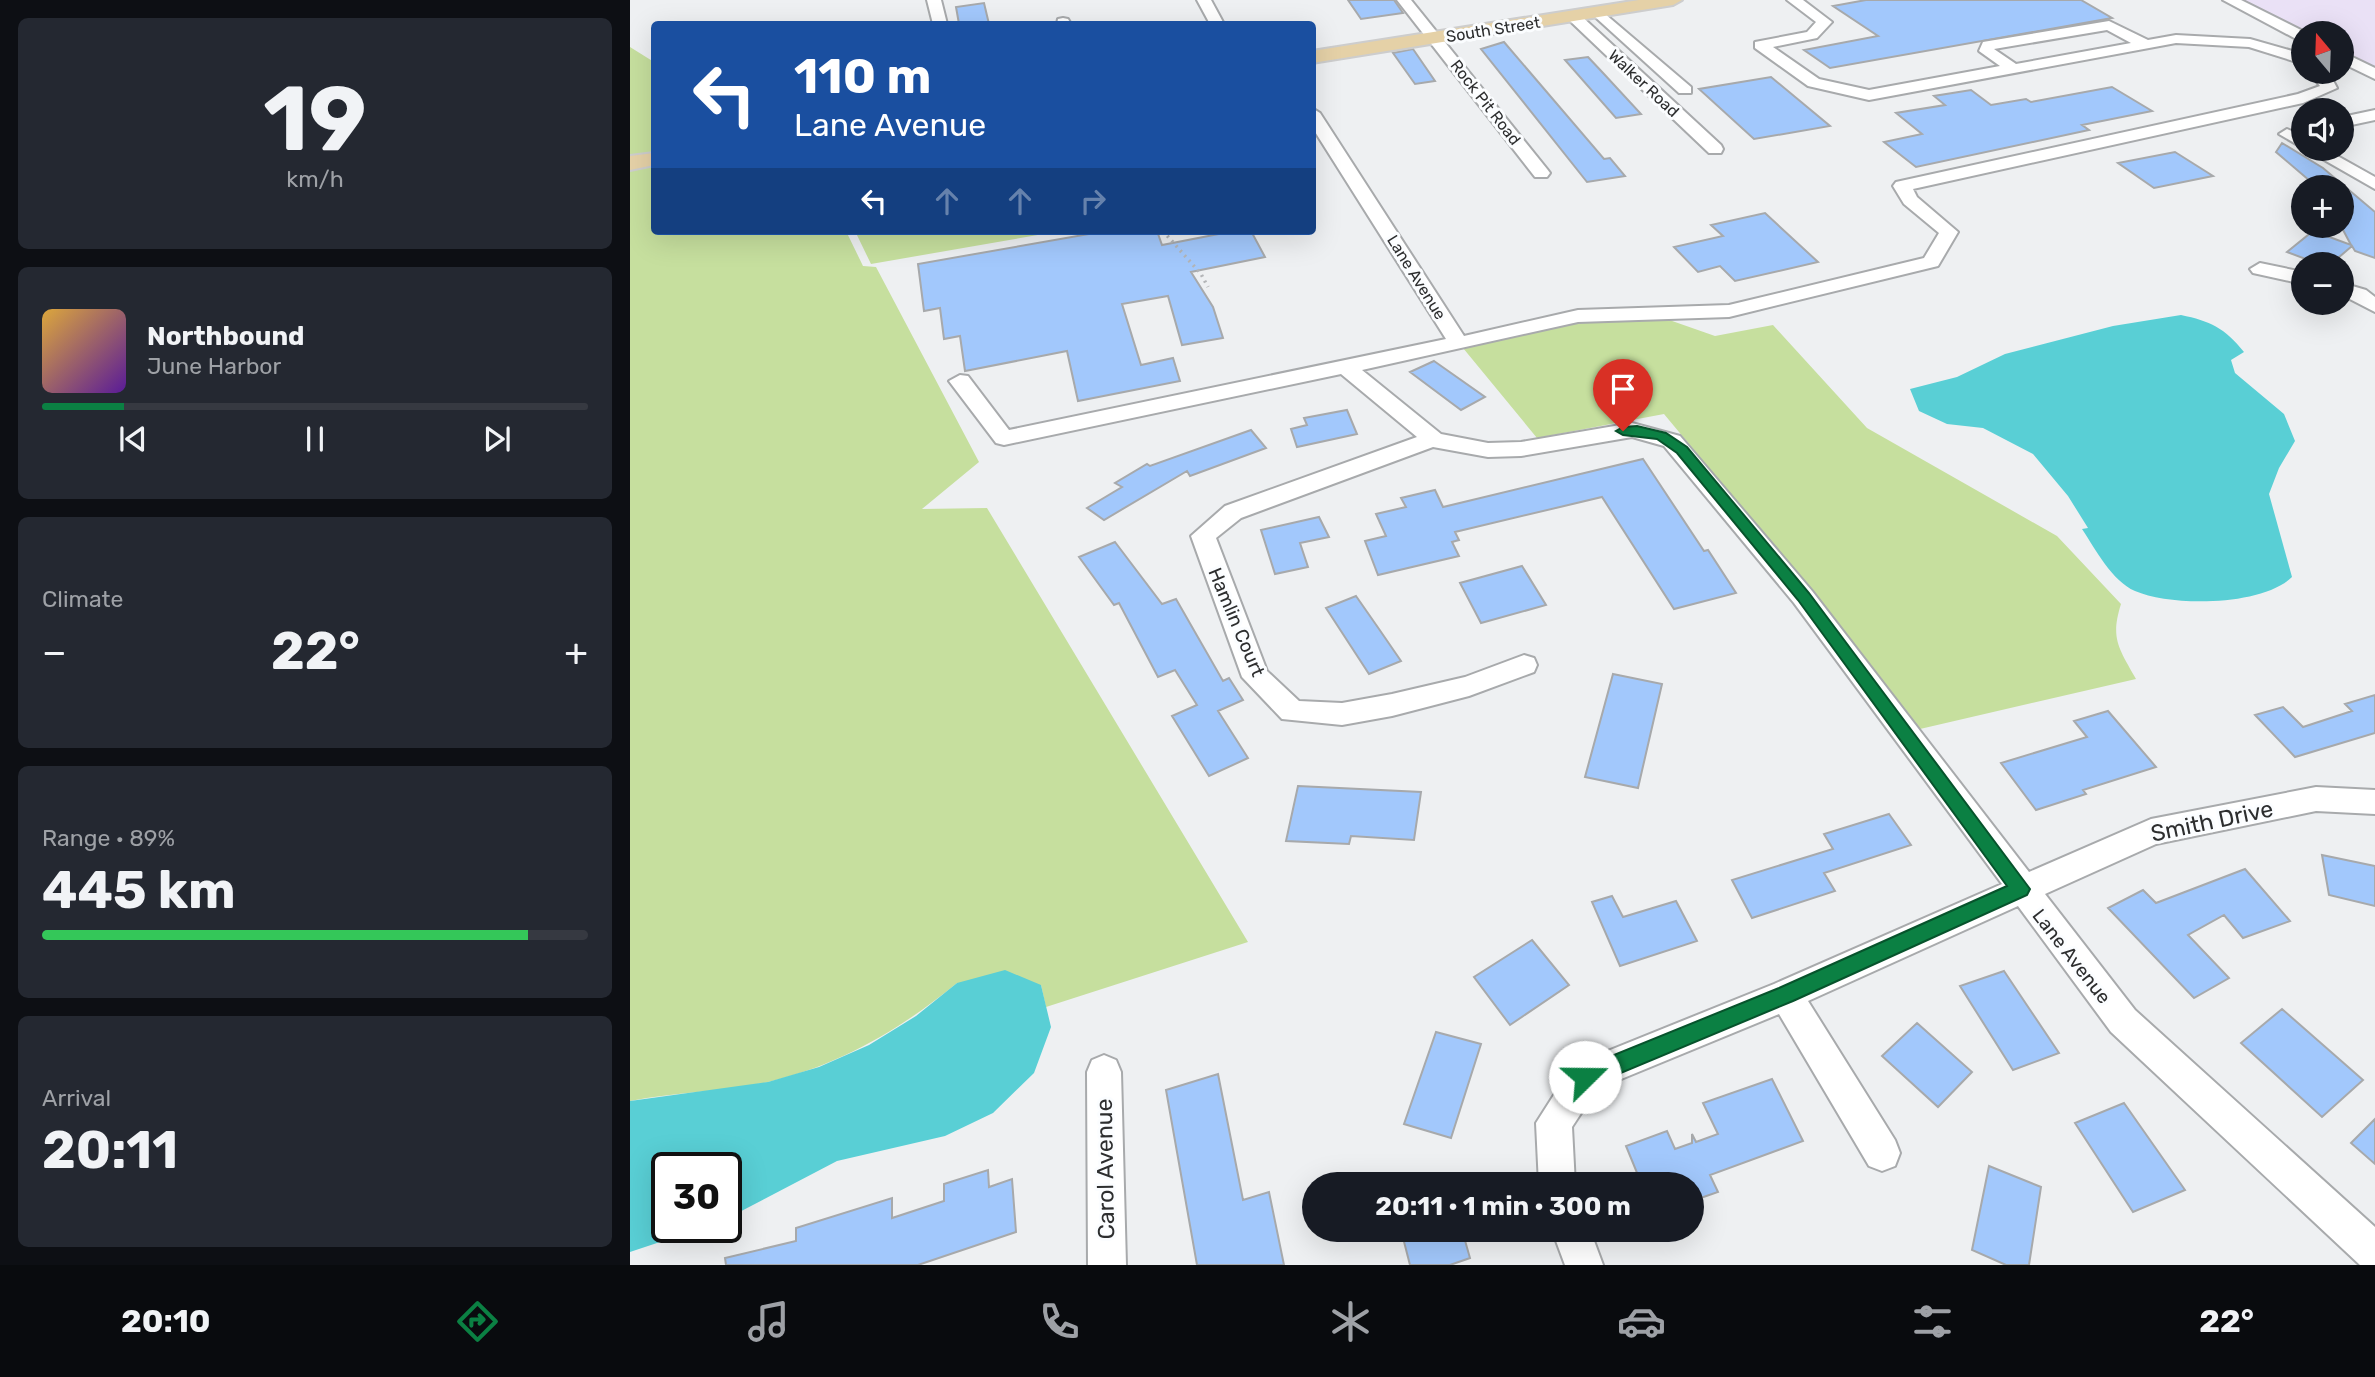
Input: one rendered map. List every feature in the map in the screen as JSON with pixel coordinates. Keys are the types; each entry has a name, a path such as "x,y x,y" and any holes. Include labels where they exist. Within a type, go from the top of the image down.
{"main road":[{"name":"South Street","path":"1316,57 1673,0"},
{"path":"630,163 651,160"}],"street":[{"path":"934,0 939,21"},
{"path":"1204,0 1215,21"},
{"name":"Rock Pit Road","path":"1404,0 1541,173"},
{"path":"1794,0 1825,22 1812,35 1760,45 1814,83 1869,95 2176,39 2211,38 2250,43 2291,57"},
{"path":"2230,0 2291,31"},
{"path":"1598,12 1685,90"},
{"name":"Walker Road","path":"1573,16 1715,149"},
{"path":"2013,68 1986,51 1988,45 2109,25 2145,44"},
{"path":"2354,63 2375,74"},
{"path":"1459,343 1578,317 1729,311 1931,262 1949,232 1910,200 1902,186 2303,98 2329,88 2327,84"},
{"path":"2354,119 2375,115"},
{"name":"Lane Avenue","path":"960,381 1004,438 1459,343 1316,119"},
{"path":"1316,150 1334,147"},
{"path":"2335,161 2375,184"},
{"path":"2260,269 2291,275"},
{"path":"2358,296 2375,280"},
{"path":"1346,367 1433,439 1468,448 1521,449 1606,433"},
{"name":"Lane Avenue","path":"1606,433 1632,430 1649,433 1672,441 1682,450 1803,597 2020,889 2123,1021 2375,1253"},
{"name":"Hamlin Court","path":"1433,439 1295,492 1233,512 1203,536 1251,665 1256,677 1292,711 1342,714 1469,686 1524,665"},
{"name":"Smith Drive","path":"1556,1172 1554,1123 1585,1077 1786,995 2151,831 2316,799 2375,802"},
{"path":"1786,995 1882,1153"},
{"name":"Carol Avenue","path":"1104,1072 1107,1265"},
{"path":"1575,1242 1584,1265"}],"path":[{"path":"1167,235 1201,274 1208,287"}],"shaded area":[{"path":"2237,0 2375,0 2375,70 2354,59 2354,21 2291,21 2291,28"}],"green space":[{"path":"630,47 651,60 651,156 630,159"},
{"path":"651,164 651,235 848,235 863,266 876,267 979,462 922,509 987,508 1248,942 1046,1007 1041,985 957,983 892,1030 820,1066 768,1082 630,1101 630,167"},
{"path":"857,235 1038,235 871,264"},
{"path":"1635,308 1715,336 1773,325 1867,428 2057,536 2121,604 2116,635 2136,679 1920,729 1813,593 1664,414 1537,438 1463,348"}],"water":[{"path":"2181,315 2216,327 2237,344 2244,352 2231,360 2235,373 2284,414 2295,441 2279,468 2269,494 2292,577 2278,587 2260,594 2216,601 2193,601 2171,600 2135,591 2119,580 2105,564 2082,529 2088,528 2068,496 2033,454 1983,428 1947,424 1919,411 1910,389 1957,377 2005,354 2113,326"},
{"path":"1005,970 1041,985 1051,1027 1034,1073 993,1113 945,1136 837,1161 742,1211 742,1152 651,1152 651,1243 657,1243 630,1252 630,1101 768,1082 819,1067 869,1045 916,1016 957,983"}],"building":[{"path":"1348,0 1394,0 1403,13 1361,19"},
{"path":"1866,0 2081,0 2112,18 1830,68 1804,50 1878,36 1833,6"},
{"path":"984,3 988,21 958,21 956,7"},
{"path":"1504,42 1604,159 1610,158 1625,176 1587,182 1481,49"},
{"path":"1413,49 1435,81 1415,84 1393,53"},
{"path":"1588,57 1641,114 1616,118 1565,60"},
{"path":"1771,77 1830,126 1754,139 1699,89"},
{"path":"2112,87 2152,111 2082,125 2089,130 1916,167 1884,142 1922,134 1896,113 1945,105 1934,96 1971,90 1991,105 2026,99 2031,102"},
{"path":"2282,143 2291,148 2291,161 2312,161 2331,175 2303,175 2276,152"},
{"path":"2175,152 2213,176 2154,188 2118,163"},
{"path":"2354,194 2375,212 2375,258 2355,251 2352,246 2345,252 2287,252 2304,238 2332,238 2351,245 2347,238 2354,238"},
{"path":"1765,213 1818,262 1735,281 1720,266 1698,272 1674,247 1723,236 1711,225"},
{"path":"1083,235 1158,235 1162,245 1213,235 1253,235 1265,257 1191,272 1213,307 1223,338 1182,345 1168,296 1122,304 1141,365 1173,358 1180,381 1078,401 1067,351 965,371 960,336 944,339 940,308 924,311 918,264"},
{"path":"1434,361 1485,397 1461,410 1410,372"},
{"path":"1347,410 1357,434 1297,447 1291,429 1307,425 1304,418"},
{"path":"1251,430 1266,448 1190,476 1187,471 1104,520 1087,508 1122,487 1115,483 1147,464 1150,466"},
{"path":"1643,459 1704,551 1708,550 1736,593 1674,609 1602,497 1455,532 1459,540 1452,542 1459,556 1378,575 1365,541 1386,536 1376,514 1406,507 1401,498 1435,490 1443,507"},
{"path":"1319,517 1329,537 1300,543 1308,567 1275,574 1261,530"},
{"path":"1115,542 1162,604 1176,599 1223,681 1229,678 1243,700 1218,711 1248,758 1209,776 1172,716 1197,705 1175,670 1158,677 1119,603 1114,605 1079,557"},
{"path":"1522,566 1546,605 1481,623 1460,583"},
{"path":"1356,596 1401,661 1369,674 1326,608"},
{"path":"1613,674 1662,684 1638,788 1585,777"},
{"path":"2375,695 2375,733 2295,757 2255,715 2283,707 2303,727 2352,711 2345,704"},
{"path":"2108,711 2156,767 2083,790 2086,794 2036,810 2001,763 2087,737 2074,721"},
{"path":"1298,786 1421,792 1414,840 1351,836 1349,844 1286,841"},
{"path":"1889,814 1911,845 1824,873 1835,891 1752,918 1732,880 1833,849 1824,834"},
{"path":"2322,855 2375,866 2375,906 2329,895"},
{"path":"2245,869 2290,921 2243,938 2224,915 2188,935 2229,978 2194,998 2108,908 2143,890 2156,903"},
{"path":"1612,896 1623,917 1676,901 1697,941 1620,966 1592,902"},
{"path":"1532,940 1569,985 1510,1025 1474,977"},
{"path":"2004,971 2059,1053 2013,1070 1960,986"},
{"path":"2282,1009 2363,1080 2322,1117 2241,1043"},
{"path":"1917,1023 1972,1072 1938,1107 1882,1056"},
{"path":"1436,1032 1481,1044 1451,1138 1404,1124"},
{"path":"1218,1074 1243,1200 1269,1192 1284,1265 1197,1265 1166,1090"},
{"path":"1772,1079 1803,1141 1710,1175 1718,1192 1704,1197 1704,1172 1637,1172 1626,1146 1667,1131 1675,1149 1692,1143 1692,1134 1696,1142 1718,1134 1703,1103"},
{"path":"2124,1103 2185,1190 2133,1212 2075,1123"},
{"path":"2375,1119 2375,1164 2351,1143"},
{"path":"1989,1166 2041,1187 2029,1265 2006,1265 1972,1250"},
{"path":"988,1170 989,1187 1012,1179 1016,1232 918,1265 726,1265 725,1258 796,1241 796,1228 892,1198 892,1218 944,1201 944,1184"},
{"path":"1404,1242 1465,1242 1470,1258 1450,1265 1410,1265"}],"route":[{"path":"1585,1077 1786,995 2020,889 1803,597 1682,450 1662,436 1637,430 1623,431"}]}
